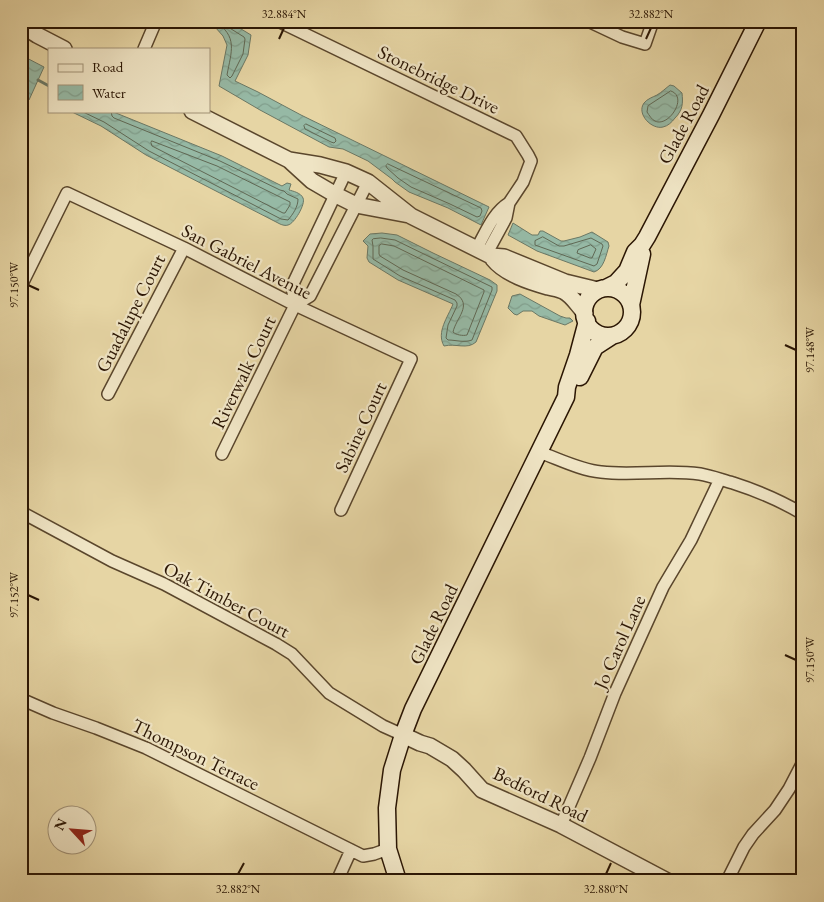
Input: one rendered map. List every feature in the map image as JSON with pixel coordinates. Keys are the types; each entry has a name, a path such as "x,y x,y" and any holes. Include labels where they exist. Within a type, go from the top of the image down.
{"main road":[{"name":"Glade Road","path":"398,881 388,849 387,808 392,770 413,710 566,397 567,387 578,355 586,317 586,303 590,297 602,289 616,283 626,271 635,252 642,245 758,21"},
{"name":"Glade Road","path":"566,397 573,391 595,347 623,331 629,325 632,317 631,305 642,255 642,245"},
{"path":"602,289 618,290 630,300 631,305"},
{"path":"586,317 588,325 593,331 612,336"}],"street":[{"path":"144,48 156,21"},
{"name":"Stonebridge Drive","path":"278,21 516,136 531,161 523,182 509,203 506,218 485,252"},
{"path":"588,21 622,37 644,44 653,21"},
{"path":"21,25 62,48"},
{"path":"194,112 289,160 312,180 356,205 411,216"},
{"path":"289,160 346,172 368,182 411,216 485,252 504,257 565,282 602,289"},
{"name":"Riverwalk Court","path":"295,305 292,286 346,172"},
{"name":"Riverwalk Court","path":"222,454 295,305 310,296 368,182"},
{"name":"San Gabriel Avenue","path":"21,286 67,193 184,248 295,305 411,359"},
{"name":"Guadalupe Court","path":"108,394 184,248"},
{"path":"485,252 498,266 532,282 563,291 586,317"},
{"name":"Sabine Court","path":"341,510 411,359"},
{"path":"539,452 578,467 600,472 630,474 678,472 701,474 760,492 803,514"},
{"name":"Jo Carol Lane","path":"561,826 615,692 663,587 691,540 720,479"},
{"name":"Oak Timber Court","path":"21,512 112,561 164,584 276,644 292,654 329,693 383,726 403,735"},
{"name":"Thompson Terrace","path":"21,699 146,748 364,856 388,849"},
{"name":"Bedford Road","path":"403,735 430,746 452,759 482,790 561,826 667,881"},
{"path":"728,881 744,847 776,810 803,762"},
{"path":"337,881 352,850"}],"water":[{"path":"204,21 228,21 251,35 248,55 235,81 489,207 481,225 448,208 409,192 368,161 343,149 329,147 219,86 227,45 223,36 215,27"},
{"path":"21,55 44,67 29,100 21,96"},
{"path":"670,85 682,93 681,109 668,125 663,127 654,126 646,120 642,107 647,100 659,94"},
{"path":"72,112 113,112 222,156 282,186 287,183 291,184 289,190 303,198 301,209 290,224 281,224 146,155 101,126"},
{"path":"513,223 532,235 538,235 540,231 543,231 561,241 592,232 608,242 609,246 600,268 594,272 537,251 508,235"},
{"path":"370,234 397,235 497,285 497,291 476,342 469,346 444,346 441,335 442,330 453,304 398,280 369,262 367,258 368,246 363,241"},
{"path":"520,294 573,321 565,325 539,316 532,311 514,314 508,308 512,296"}],"waterway":[{"path":"38,80 48,85"}]}
